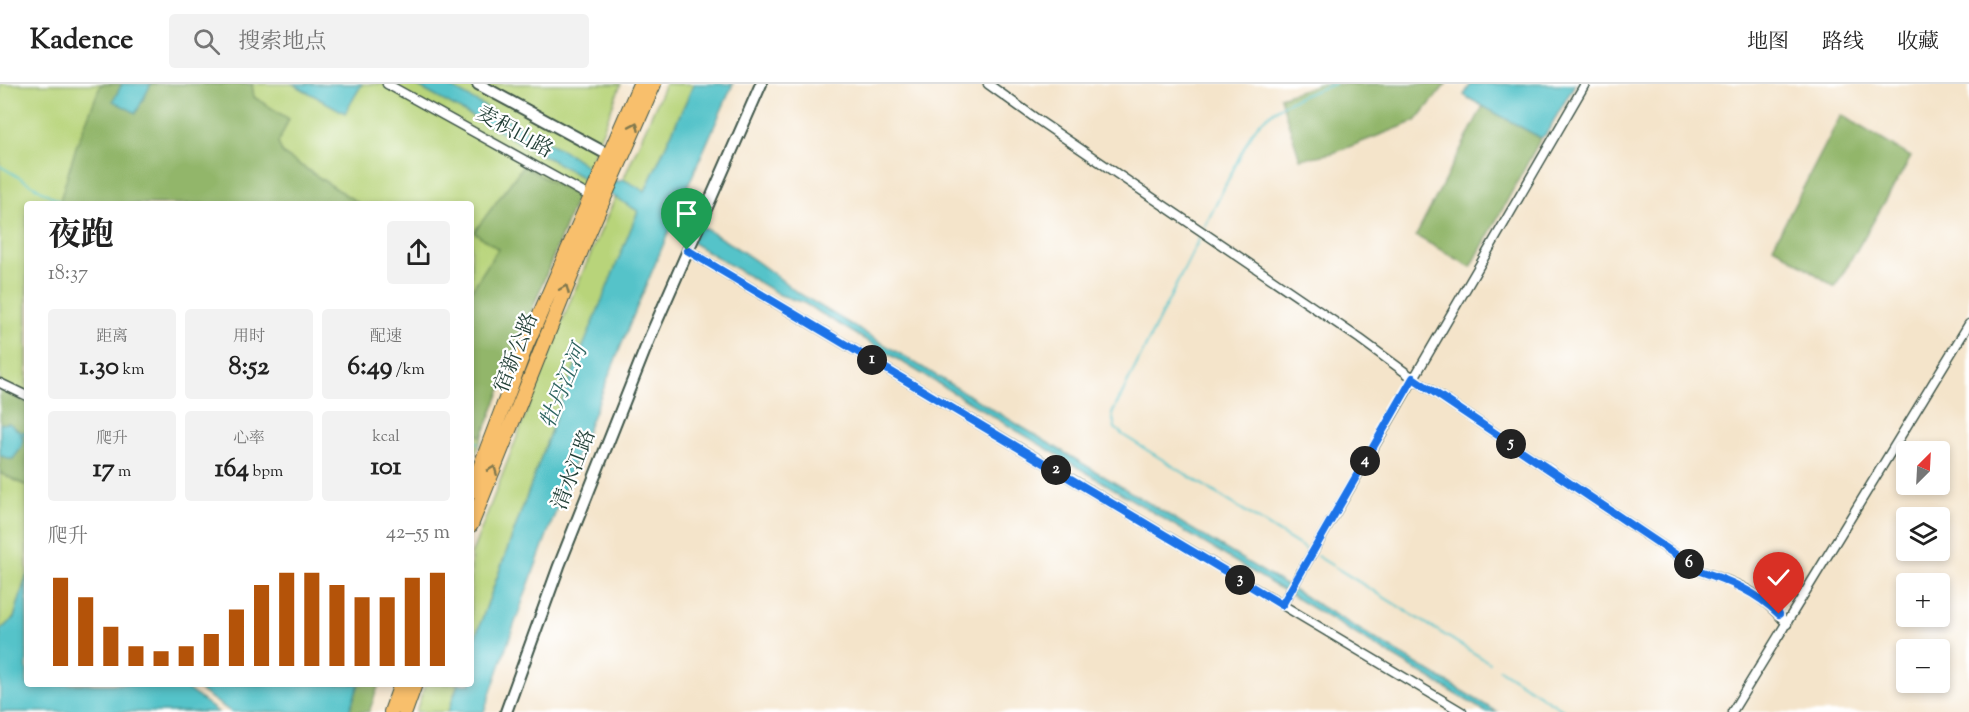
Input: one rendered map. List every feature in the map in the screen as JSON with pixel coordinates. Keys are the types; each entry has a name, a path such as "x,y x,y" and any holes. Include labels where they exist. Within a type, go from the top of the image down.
{"highway":[{"path":"596,196 640,84"},
{"path":"610,162 654,84"},
{"name":"宿新公路","path":"474,483 526,346 596,196"},
{"name":"宿新公路","path":"474,517 596,196"},
{"path":"391,712 400,687"},
{"path":"405,712 414,687"}],"street":[{"name":"麦积山路","path":"387,84 596,196"},
{"path":"478,84 610,162"},
{"name":"清水江路","path":"506,712 559,566 611,433 688,248 761,84"},
{"path":"988,84 1360,339 1413,378 1700,571 1736,584 1764,600 1787,624"},
{"path":"1284,602 1585,84"},
{"path":"688,248 1284,602 1462,712"},
{"path":"1732,712 1969,324"},
{"path":"0,382 24,394"}],"green space":[{"path":"0,84 621,84 474,457 474,201 24,201 24,401 0,389"},
{"path":"101,84 252,84 254,97 289,119 278,143 283,154 355,201 60,201 76,147"},
{"path":"665,84 694,84 645,191 629,236 566,389 474,641 474,547 571,299"},
{"path":"1319,84 1446,84 1416,121 1333,153 1300,159 1280,97"},
{"path":"1483,106 1541,138 1471,267 1416,236"},
{"path":"1841,115 1911,157 1835,287 1773,246"},
{"path":"523,166 577,196 482,437 474,433 474,286 498,249 474,232"},
{"path":"0,389 24,401 24,485 0,473"},
{"path":"0,473 24,485 24,584 14,618 0,630"},
{"path":"358,687 378,687 369,712 349,712"},
{"path":"424,687 457,687 449,712 416,712"}],"water":[{"path":"122,84 151,84 136,113 113,101"},
{"path":"293,84 362,84 345,113"},
{"path":"413,84 445,84 571,155 591,169 618,182 623,179 645,191 694,84 733,84 687,188 674,211 736,248 795,291 1497,712 1486,712 804,303 780,295 670,229 572,469 484,712 448,712 457,687 474,687 474,641 566,389 638,211 566,168"},
{"path":"1471,84 1575,84 1546,134 1541,138 1464,95"},
{"path":"9,423 20,432 24,432 24,435 21,435 22,447 13,459 0,455 0,424"},
{"path":"24,584 24,687 184,687 218,712 0,712 0,630 14,618"},
{"path":"195,687 358,687 349,712 231,712"}],"waterway":[{"path":"1205,226 1252,132 1261,122 1279,107 1335,84"},
{"path":"0,166 59,201"},
{"path":"1200,237 1112,414 1115,428 1307,550"},
{"path":"474,440 478,443"},
{"path":"1317,556 1490,663"},
{"path":"1499,669 1566,712"}],"route":[{"path":"687,250 1282,605 1413,378 1700,571 1742,587 1764,600 1779,614"}],"water label":[{"name":"牡丹江河","path":"565,387"}]}
